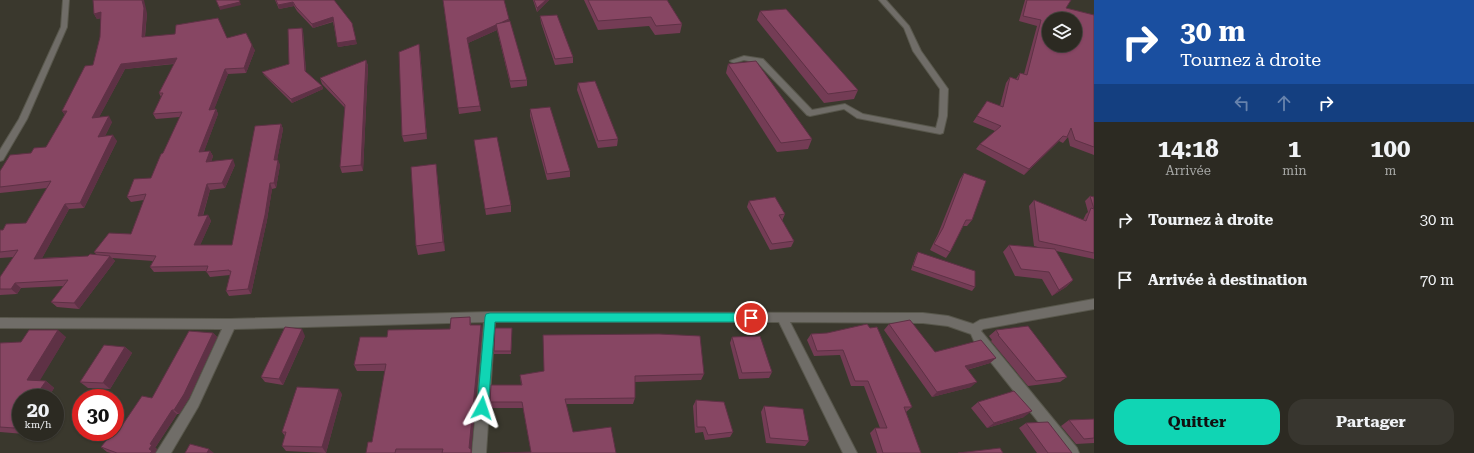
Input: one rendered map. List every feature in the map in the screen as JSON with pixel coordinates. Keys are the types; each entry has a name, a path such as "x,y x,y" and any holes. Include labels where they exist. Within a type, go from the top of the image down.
{"street":[{"path":"0,158 23,119 64,27 66,0"},
{"path":"734,61 744,58 760,61 810,112 845,106 860,116 940,132 944,89 917,51 907,27 882,0"},
{"path":"976,330 980,325 1094,304"},
{"path":"0,323 230,324 490,317 923,318 948,321 976,330"},
{"path":"479,453 490,317"},
{"path":"782,318 850,453"},
{"path":"163,453 194,403 230,324"},
{"path":"976,330 978,337 1072,453"}],"building":[{"path":"93,0 142,0 144,8 142,37 175,34 176,25 218,18 227,38 246,33 252,45 244,68 225,69 209,110 216,109 199,152 210,151 206,162 233,159 222,183 207,184 198,216 208,215 194,245 232,245 255,126 281,124 274,160 278,160 274,183 270,183 265,215 248,289 226,291 231,271 229,270 206,272 208,266 150,267 156,256 94,252 109,233 131,234 146,194 127,197 134,179 151,178 182,112 153,114 163,93 159,93 177,58 121,64 92,118 109,116 98,137 113,135 80,203 65,204 34,259 88,256 90,254 110,256 74,303 51,302 68,280 15,283 11,289 0,289 0,277 18,250 0,252 0,230 3,230 6,224 26,223 51,181 0,187 0,171 10,155 31,153 34,148 46,147 67,111 62,111 85,66 93,65 100,37 101,12 94,14"},
{"path":"216,0 239,0 240,2 219,7"},
{"path":"276,0 334,0 352,23 356,40 337,43 333,17 312,24 293,2 278,5"},
{"path":"443,0 504,0 509,19 467,38 480,106 458,108"},
{"path":"534,0 546,0 537,8"},
{"path":"588,0 667,0 682,24 656,26 651,17 598,21"},
{"path":"1027,0 1071,0 1066,8 1082,12 1094,15 1094,147 1075,140 1071,128 1067,137 1063,136 1029,169 980,144 1001,126 977,116 987,101 1003,107 1010,77 1018,80 1020,73 1027,75 1041,20 1023,16"},
{"path":"786,9 858,90 828,94 760,11"},
{"path":"557,15 573,57 555,59 540,16"},
{"path":"510,21 527,80 510,81 496,24"},
{"path":"302,28 305,71 322,86 291,99 262,72 289,64 288,29"},
{"path":"419,44 426,133 402,136 399,52"},
{"path":"366,60 361,165 340,167 345,105 320,78"},
{"path":"756,61 812,139 781,143 728,64"},
{"path":"595,81 618,139 598,141 578,83"},
{"path":"550,107 570,171 547,174 530,109"},
{"path":"497,137 511,205 485,209 474,140"},
{"path":"436,164 443,242 416,246 411,167"},
{"path":"964,173 986,181 972,220 966,220 950,252 934,244 943,228"},
{"path":"1090,196 1094,197 1094,209"},
{"path":"775,197 785,214 779,215 794,241 772,244 749,201"},
{"path":"1034,200 1086,221 1091,208 1094,209 1094,253 1039,241"},
{"path":"1009,245 1055,249 1073,280 1059,290 1049,272 1021,269"},
{"path":"918,252 975,271 975,287 913,266"},
{"path":"470,317 470,325 481,325 469,448 471,449 471,453 442,453 443,449 396,449 395,453 366,453 368,442 372,442 386,364 354,365 360,337 387,337 388,330 450,329 451,318"},
{"path":"910,320 935,352 981,340 996,358 965,366 977,382 937,392 889,324"},
{"path":"867,324 870,328 877,327 912,407 904,407 921,453 883,453 875,428 887,428 868,381 855,381 843,350 817,351 811,334 827,333"},
{"path":"1028,326 1067,377 1036,381 998,335 996,330"},
{"path":"285,327 302,329 279,379 261,377"},
{"path":"495,328 512,328 511,351 494,351"},
{"path":"29,330 58,330 27,380 46,381 40,389 12,389 12,428 0,427 0,343 21,342"},
{"path":"189,331 213,333 184,394 150,444 152,445 149,449 152,451 150,453 117,453 101,447 106,441 124,441 124,423 142,396 152,398"},
{"path":"659,334 700,336 704,374 635,376 635,398 565,399 573,432 611,427 616,453 500,453 531,452 522,402 490,402 491,385 522,385 520,375 544,371 543,335"},
{"path":"760,336 772,372 742,373 732,337"},
{"path":"104,345 125,347 103,383 80,382"},
{"path":"297,387 339,389 322,447 282,446 286,432 282,432"},
{"path":"1014,391 1032,411 994,423 978,402"},
{"path":"696,400 724,402 733,432 708,435 705,427 697,427"},
{"path":"764,406 803,409 809,441 770,438"},
{"path":"1094,419 1094,438 1084,439 1069,420"},
{"path":"1048,422 1072,453 1048,453 1026,423"},
{"path":"190,444 209,449 207,453 185,453"},
{"path":"1000,448 1003,453 958,453"}],"route":[{"path":"482,408 490,317 751,318"}]}
